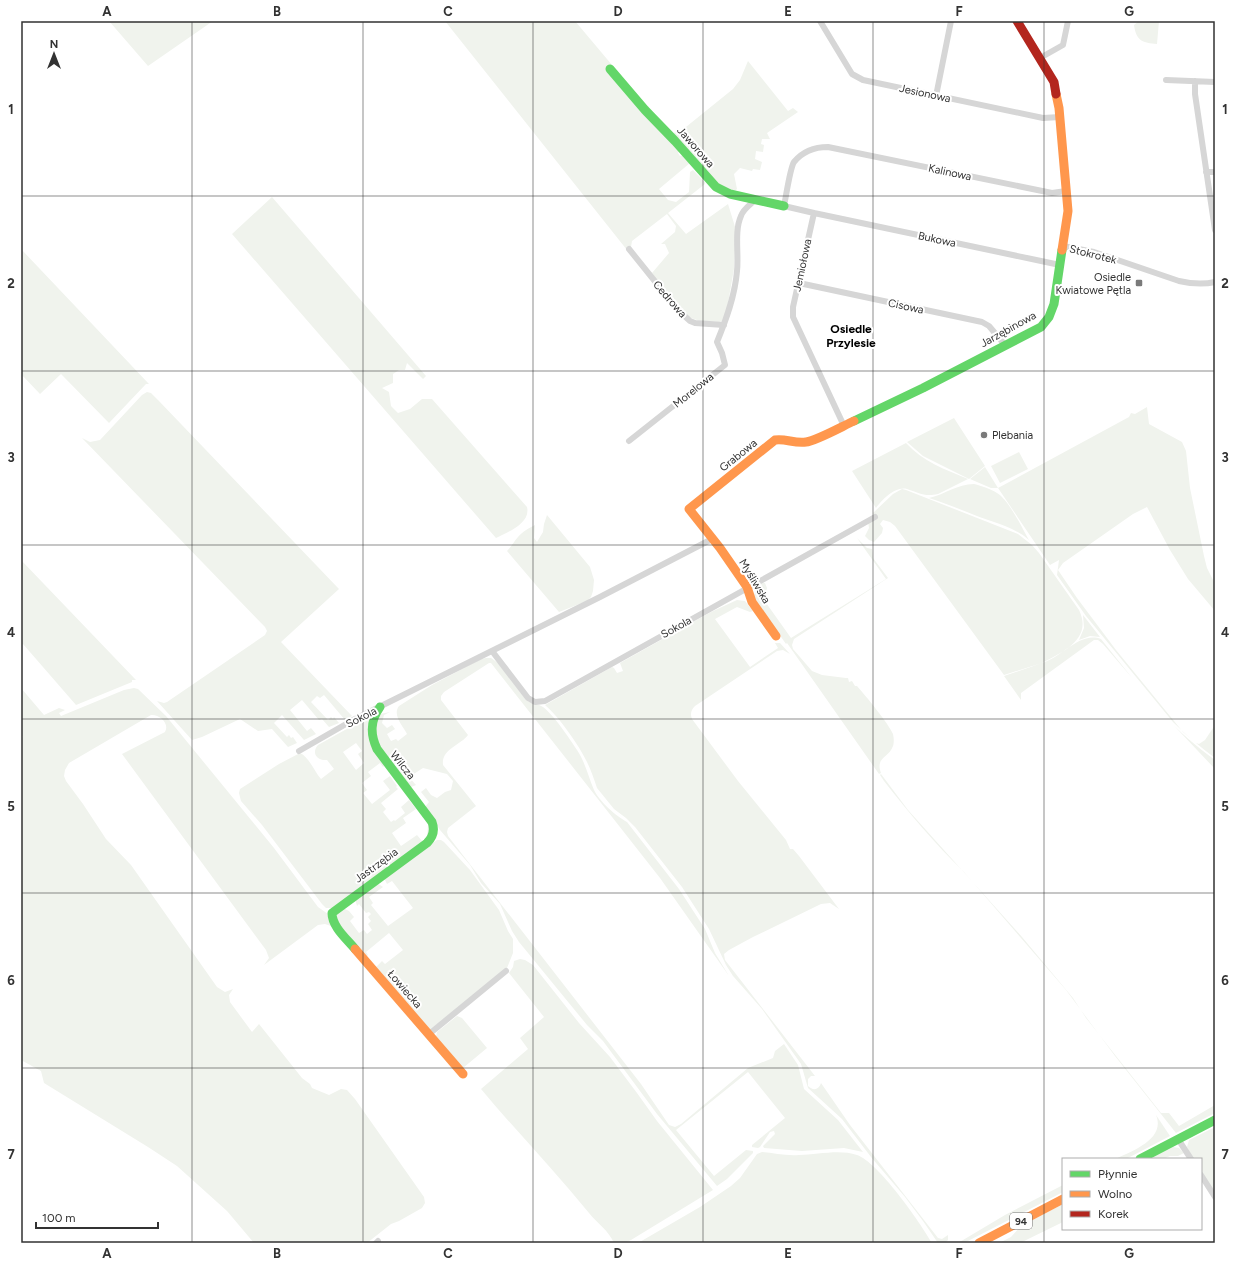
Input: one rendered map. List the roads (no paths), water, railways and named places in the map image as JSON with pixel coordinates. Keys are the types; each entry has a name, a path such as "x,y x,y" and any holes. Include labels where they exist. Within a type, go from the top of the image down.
{"street":[{"name":"Jesionowa","path":"820,21 852,74 862,80 1043,118 1060,117"},
{"path":"936,96 951,21"},
{"name":"Jarzębinowa","path":"808,442 923,388 1040,326 1049,317 1054,304 1068,211 1060,117 1054,82 1018,21"},
{"path":"1040,58 1063,45 1068,21"},
{"name":"Jaworowa","path":"610,69 645,110 685,151 712,184 725,192 784,206"},
{"path":"1166,80 1215,82"},
{"path":"1195,81 1195,94 1215,230"},
{"name":"Kalinowa","path":"784,206 793,163 802,155 816,147 833,148 1052,193 1066,191"},
{"path":"1206,172 1215,172"},
{"path":"724,325 737,272 739,221 745,209 755,200"},
{"path":"784,206 814,213"},
{"name":"Bukowa","path":"814,213 1060,266"},
{"name":"Jemiołowa","path":"814,213 793,307 793,317 844,426"},
{"name":"Stokrotek","path":"1063,246 1094,252 1186,283 1204,284 1215,282"},
{"name":"Cedrowa","path":"630,249 678,310 690,321 695,323 724,325"},
{"name":"Cisowa","path":"799,283 982,322 989,326 1005,345"},
{"name":"Morelowa","path":"629,441 725,365 717,342 724,325"},
{"name":"Grabowa","path":"689,509 775,440 781,439 796,443 808,442"},
{"name":"Myśliwska","path":"689,509 747,587 752,602 776,636"},
{"name":"Sokola","path":"298,751 353,720 491,652 525,695 535,702 542,702 875,517"},
{"path":"491,652 712,538"},
{"name":"Wilcza","path":"380,707 376,712 372,724 371,732 374,744 380,755 432,822 434,833"},
{"name":"Jastrzębia","path":"332,917 332,913 336,909 427,843 432,839 434,833"},
{"name":"Łowiecka","path":"332,917 334,924 463,1074"},
{"path":"428,1035 506,971"},
{"path":"1142,1158 1215,1120"},
{"path":"1178,1139 1190,1158"},
{"path":"1202,1177 1215,1197"},
{"name":"94","path":"979,1243 1062,1200"}],"place":[{"name":"Osiedle Kwiatowe Pętla","path":"1139,283"},
{"name":"Plebania","path":"984,435"}],"district":[{"name":"Osiedle Przylesie","path":"851,336"}]}
